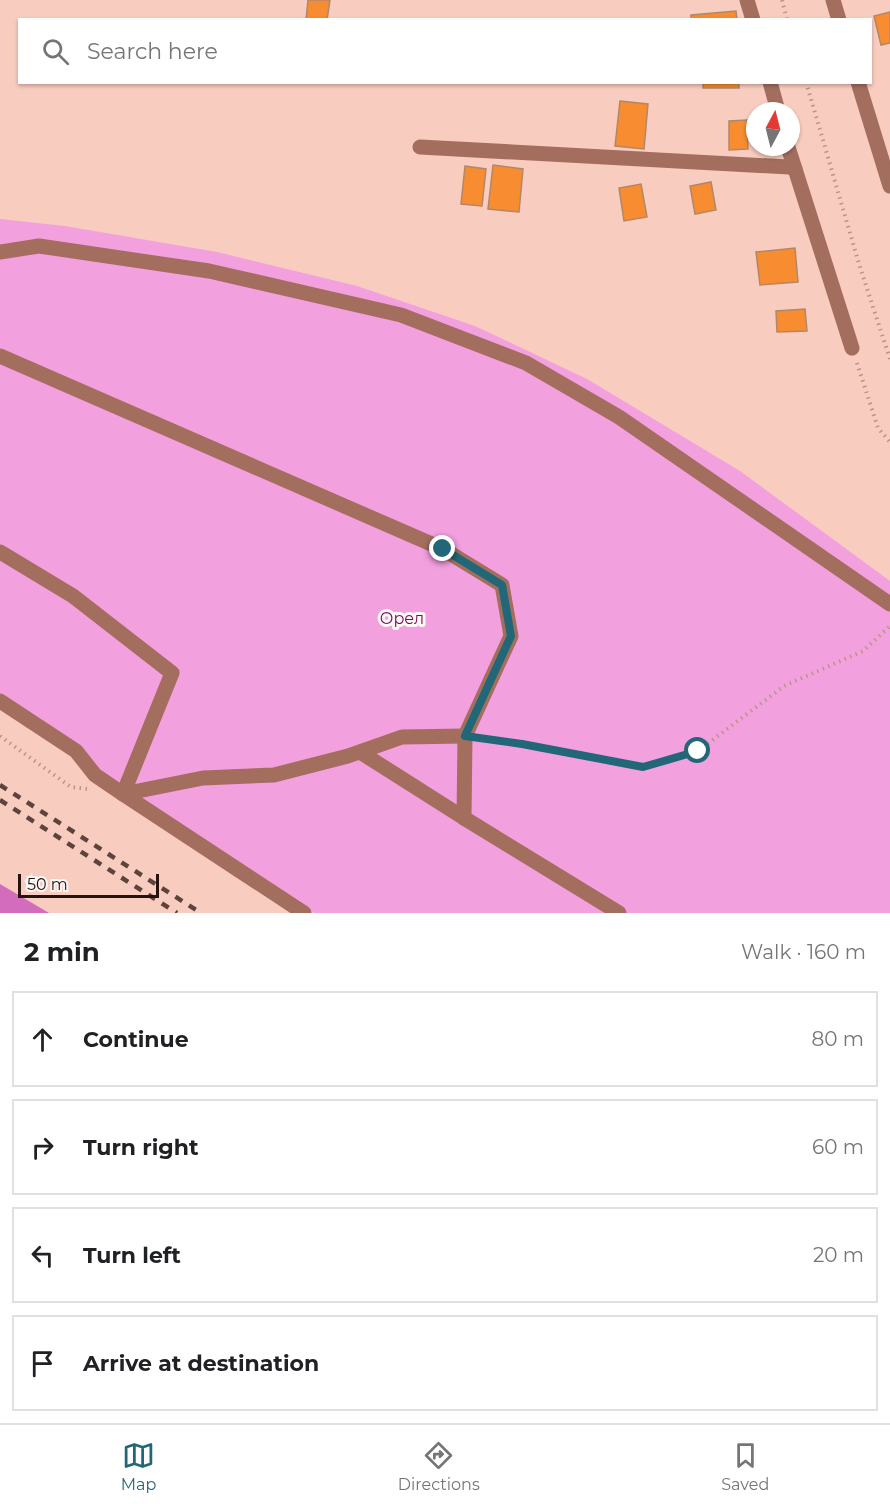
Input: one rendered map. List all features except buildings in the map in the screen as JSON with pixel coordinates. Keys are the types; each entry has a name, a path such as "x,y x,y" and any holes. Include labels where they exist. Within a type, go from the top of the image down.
{"street":[{"path":"747,0 752,18"},
{"path":"833,0 838,18"},
{"path":"771,84 776,102"},
{"path":"859,84 890,186"},
{"path":"420,147 795,169"},
{"path":"791,156 852,348"},
{"path":"0,252 39,246 209,271 401,315 526,363 619,417 890,604"},
{"path":"0,356 443,549 502,585 511,636 465,736 464,818"},
{"path":"0,552 73,596 172,673 123,794"},
{"path":"0,701 76,750 95,775 304,913"},
{"path":"123,794 203,778 274,776 360,752 402,737 465,736"},
{"path":"360,752 619,913"}],"path":[{"path":"782,0 786,18"},
{"path":"807,84 890,359"},
{"path":"852,348 878,428 890,442"},
{"path":"465,736 522,744 643,767 698,751 784,686 863,651 890,626"},
{"path":"0,736 71,787 92,790"}],"green space":[{"name":"Орел","path":"0,219 65,226 217,252 357,286 475,326 587,379 740,471 890,581 890,913 314,913 0,706"}],"shaded area":[{"path":"0,884 49,913 0,913"}],"railway":[{"path":"0,785 201,913"},
{"path":"0,800 177,913"}],"route":[{"path":"443,549 502,585 511,636 465,736 522,744 643,767 698,751"}]}
